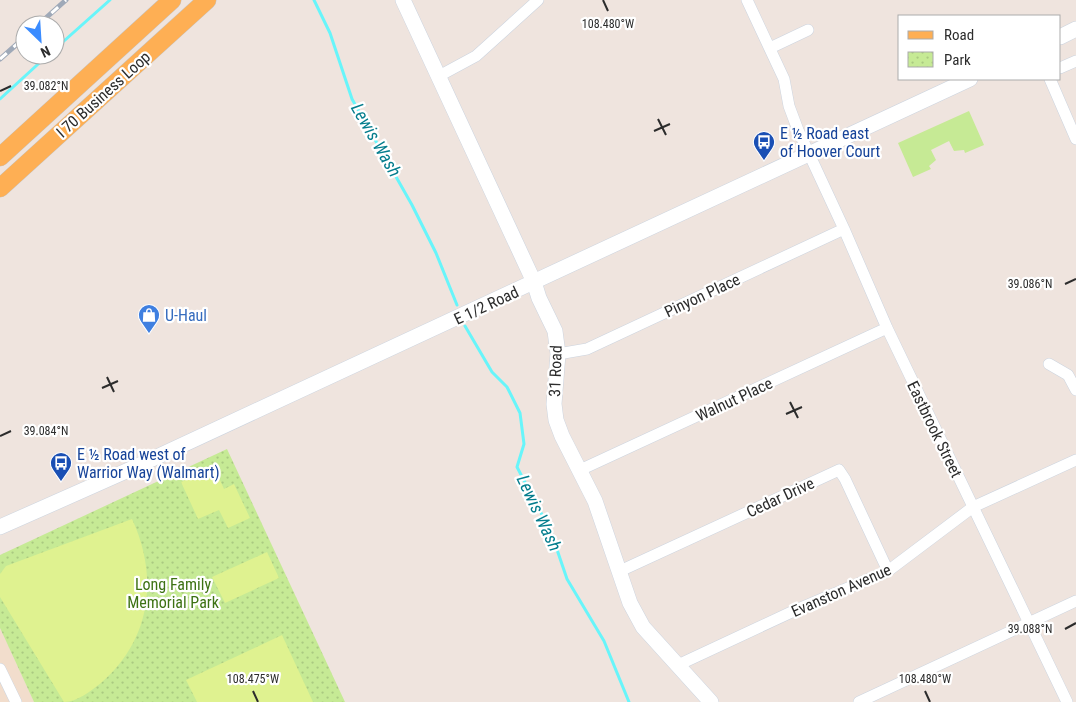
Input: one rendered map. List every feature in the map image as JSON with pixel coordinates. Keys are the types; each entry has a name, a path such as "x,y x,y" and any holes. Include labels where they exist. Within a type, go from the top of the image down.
{"main road":[{"name":"I 70 Business Loop","path":"0,157 172,0"},
{"name":"I 70 Business Loop","path":"0,188 207,0"},
{"name":"31 Road","path":"403,0 555,331 558,354 554,404 556,420 562,436 596,501 630,603 640,621 710,702"},
{"path":"1061,36 1076,29"},
{"name":"E 1/2 Road","path":"0,527 133,468 968,80"}],"street":[{"path":"439,76 476,56 538,0"},
{"name":"Eastbrook Street","path":"747,0 784,79 789,106 809,153 887,328 1067,702"},
{"path":"770,48 808,30"},
{"path":"1061,68 1076,61"},
{"path":"1050,80 1076,139"},
{"name":"Pinyon Place","path":"558,354 587,349 844,229"},
{"name":"Walnut Place","path":"580,470 887,328"},
{"path":"1049,364 1068,376 1076,390"},
{"name":"Evanston Avenue","path":"678,665 798,609 888,571 973,507 1076,460"},
{"name":"Cedar Drive","path":"620,572 838,470 845,479 888,571"},
{"path":"859,702 1076,601"},
{"path":"0,669 16,702"}],"shaded area":[{"path":"0,628 34,702 0,702"}],"green space":[{"path":"969,111 984,145 965,153 964,150 954,151 949,141 931,150 936,160 929,166 931,169 913,177 898,143"},
{"name":"Long Family Memorial Park","path":"227,449 345,702 34,702 0,628 0,555"},
{"path":"214,467 224,489 234,484 250,518 228,528 219,510 198,519 181,482"},
{"path":"132,519 146,563 145,607 140,628 131,647 118,666 101,683 79,698 64,702 0,597 0,574 6,566"},
{"path":"267,552 279,578 225,603 212,577"},
{"path":"282,635 313,702 197,702 186,680"}],"waterway":[{"path":"65,40 110,0"},
{"name":"Lewis Wash","path":"314,0 330,33 352,99 412,205 436,253 457,305"},
{"path":"0,99 37,65"},
{"name":"Lewis Wash","path":"465,326 492,372 507,387 520,413 524,444 517,467 551,532 567,579 604,641 629,702"}],"railway":[{"path":"49,15 66,0"},
{"path":"0,59 15,46"}],"place":[{"name":"E ½ Road east of Hoover Court","path":"764,161"},
{"name":"U-Haul","path":"149,334"},
{"name":"E ½ Road west of Warrior Way (Walmart)","path":"61,482"}]}
